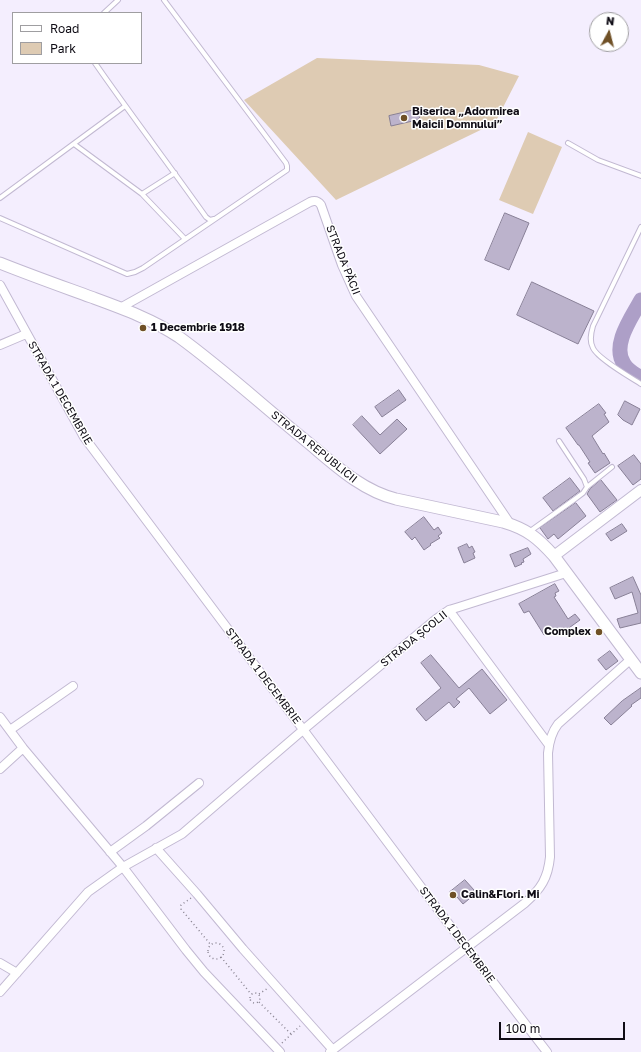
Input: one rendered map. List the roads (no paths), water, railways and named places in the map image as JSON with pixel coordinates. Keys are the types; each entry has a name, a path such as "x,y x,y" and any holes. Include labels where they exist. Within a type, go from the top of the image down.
{"main road":[{"name":"STRADA REPUBLICII","path":"0,263 120,308 154,322 166,329 231,377 285,424 343,471 369,489 387,496 495,520 529,533 554,556 641,673"}],"street":[{"name":"STRADA PĂCII","path":"120,308 310,202 314,200 319,202 342,266 356,296 511,525"},
{"name":"STRADA 1 DECEMBRIE","path":"0,285 84,438 466,948 548,1052"},
{"path":"0,336 4,343 26,334"},
{"path":"554,556 641,490"},
{"name":"STRADA ȘCOLII","path":"0,992 88,892 123,867 182,834 303,730 436,619 449,610 459,606 566,573"},
{"path":"449,610 549,745"},
{"path":"156,848 332,1051 533,896 544,883 549,867 550,857 548,768 549,745 554,729 630,660"},
{"path":"10,730 73,686"},
{"path":"0,717 23,748 123,867 204,972 279,1050"},
{"path":"0,769 23,748"},
{"path":"110,852 146,826 199,783"},
{"path":"0,963 17,973"}],"lane":[{"path":"105,12 118,0"},
{"path":"0,218 127,274 143,268 287,170 287,166 164,0"},
{"path":"96,64 206,218 210,220 215,219"},
{"path":"0,198 125,106"},
{"path":"568,143 598,160 641,176"},
{"path":"74,144 142,194 186,239"},
{"path":"142,194 175,173"},
{"path":"641,227 591,333 592,348 597,355 641,384"},
{"path":"559,441 584,479 586,487"},
{"path":"529,533 576,499 586,487 612,468"}],"waterway":[{"path":"641,300 624,331 620,348 624,364 641,378"}],"place":[{"name":"Biserica „Adormirea Maicii Domnului”","path":"404,118"},
{"name":"1 Decembrie 1918","path":"143,328"},
{"name":"Complex","path":"599,632"},
{"name":"Calin&Flori. Mi","path":"453,895"}]}
